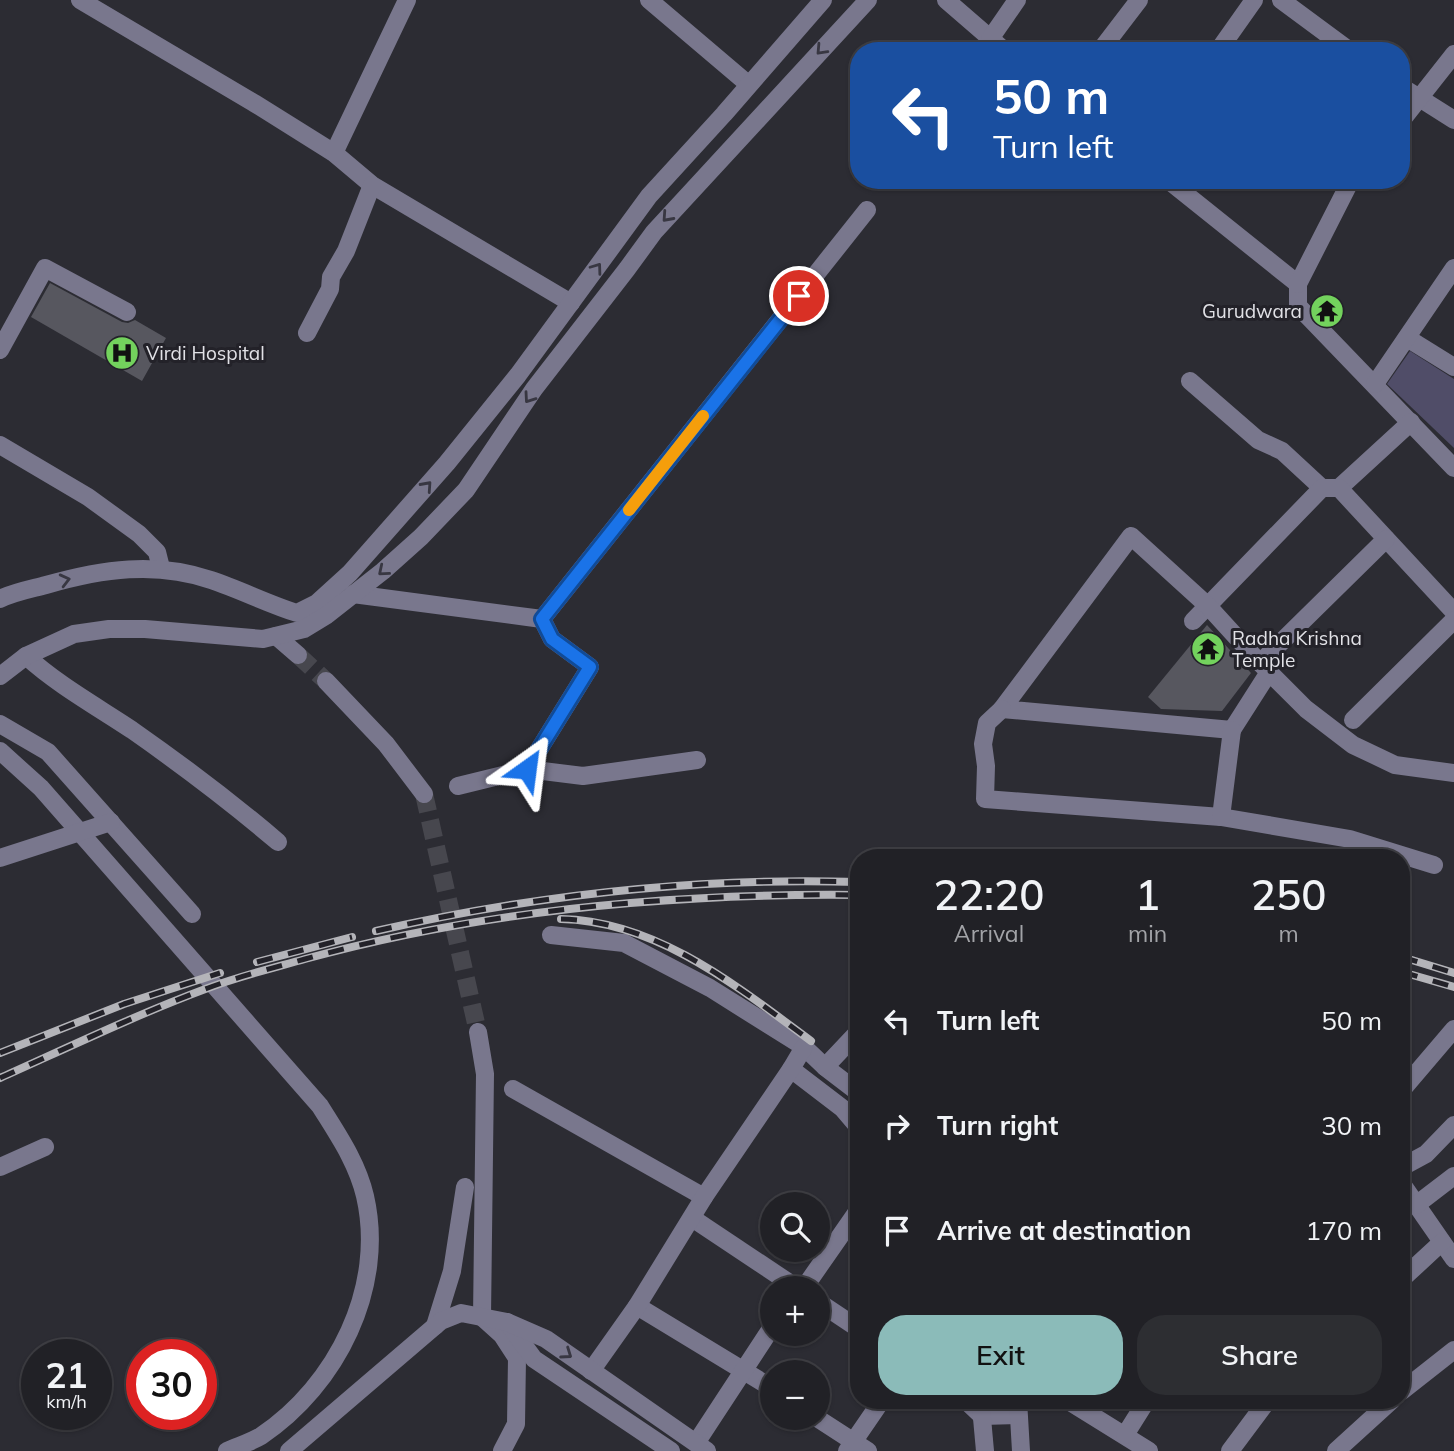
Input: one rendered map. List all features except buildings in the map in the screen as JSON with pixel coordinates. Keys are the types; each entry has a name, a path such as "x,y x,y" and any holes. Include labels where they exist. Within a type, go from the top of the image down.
{"street":[{"path":"79,0 254,103 334,153 372,185 571,303"},
{"path":"334,153 407,0"},
{"path":"649,0 748,85"},
{"path":"301,621 350,573 447,463 571,303 649,196 823,0"},
{"path":"0,676 26,656 74,634 109,629 145,629 263,639 276,636 353,594 421,537 466,490 534,390 653,232 868,0"},
{"path":"946,0 994,42"},
{"path":"990,39 1017,0"},
{"path":"1107,42 1139,0"},
{"path":"1224,42 1254,0"},
{"path":"1281,0 1338,42"},
{"path":"1410,111 1454,54"},
{"path":"1410,93 1454,120"},
{"path":"307,333 330,289 331,277 346,251 372,185"},
{"path":"1179,189 1298,284"},
{"path":"1347,189 1298,284 1298,306 1454,468"},
{"path":"542,619 867,210"},
{"path":"0,350 45,268 127,312"},
{"path":"1375,384 1452,273"},
{"path":"1406,338 1454,367"},
{"path":"1190,381 1258,440 1282,451 1331,488 1386,539 1454,612"},
{"path":"1193,621 1331,488 1411,422"},
{"path":"0,445 88,497 139,534 158,552 161,568"},
{"path":"1382,849 1350,839 1221,817 985,799 986,766 983,744 987,723 1002,709 1131,536 1208,606 1264,668 1306,709 1353,745 1395,765 1451,768"},
{"path":"1221,817 1232,730 1264,668 1386,539"},
{"path":"0,599 117,568 161,568 211,580 301,621"},
{"path":"353,594 542,619"},
{"path":"527,769 590,667 552,639 542,619"},
{"path":"1353,720 1454,620"},
{"path":"276,636 298,655"},
{"path":"26,656 41,670 144,739 278,842"},
{"path":"326,681 386,744 424,794"},
{"path":"1002,709 1232,730"},
{"path":"0,724 48,751 192,914"},
{"path":"0,751 41,788 320,1106 349,1153 365,1195 370,1232 367,1271 363,1296 347,1335 327,1372 298,1405 260,1436 227,1451"},
{"path":"458,786 527,769 583,776 697,760"},
{"path":"0,858 111,822"},
{"path":"1410,858 1434,865"},
{"path":"551,934 624,943 710,988 804,1047 825,1068 850,1084"},
{"path":"1410,1080 1454,1028"},
{"path":"478,1032 485,1073 482,1317"},
{"path":"825,1068 850,1041"},
{"path":"591,1371 637,1306 704,1197 804,1047"},
{"path":"791,1069 842,1108 850,1117"},
{"path":"513,1089 704,1197"},
{"path":"1410,1163 1426,1154 1454,1125"},
{"path":"0,1167 45,1147"},
{"path":"1416,1205 1454,1176"},
{"path":"435,1326 452,1271 465,1187"},
{"path":"1410,1196 1454,1259"},
{"path":"692,1218 779,1276"},
{"path":"812,1276 850,1222"},
{"path":"1410,1272 1442,1242"},
{"path":"452,1271 473,1281 483,1290"},
{"path":"637,1306 760,1380"},
{"path":"830,1310 850,1323"},
{"path":"289,1451 441,1321 461,1313 507,1322 546,1339 702,1447 743,1369 760,1344"},
{"path":"482,1317 502,1335 517,1358 516,1424 502,1451"},
{"path":"507,1322 534,1359 671,1451"},
{"path":"1410,1385 1454,1350"},
{"path":"830,1428 856,1448 877,1409"},
{"path":"981,1409 985,1451"},
{"path":"1018,1409 1021,1451"},
{"path":"1087,1409 1149,1451"},
{"path":"1125,1435 1141,1409"},
{"path":"1230,1451 1261,1409"},
{"path":"1336,1451 1382,1409"}],"shaded area":[{"path":"1410,351 1454,379 1454,448 1387,384"}],"tunnel":[{"path":"298,655 326,681"},
{"path":"424,794 478,1032"}],"railway":[{"path":"376,931 495,907 616,891 737,882 850,882"},
{"path":"0,1078 208,988 373,942 510,917 649,901 850,895"},
{"path":"561,919 630,931 663,944 725,979 811,1041"},
{"path":"257,962 352,937"},
{"path":"1410,959 1454,973"},
{"path":"0,1053 124,1004 220,973"},
{"path":"1410,974 1454,987"}],"slow traffic":[{"path":"629,510 703,416"}],"place":[{"name":"Gurudwara","path":"1327,311"},
{"name":"Virdi Hospital","path":"122,353"},
{"name":"Radha Krishna Temple","path":"1208,649"}],"route":[{"path":"527,769 590,667 552,639 542,619 799,296"}]}
